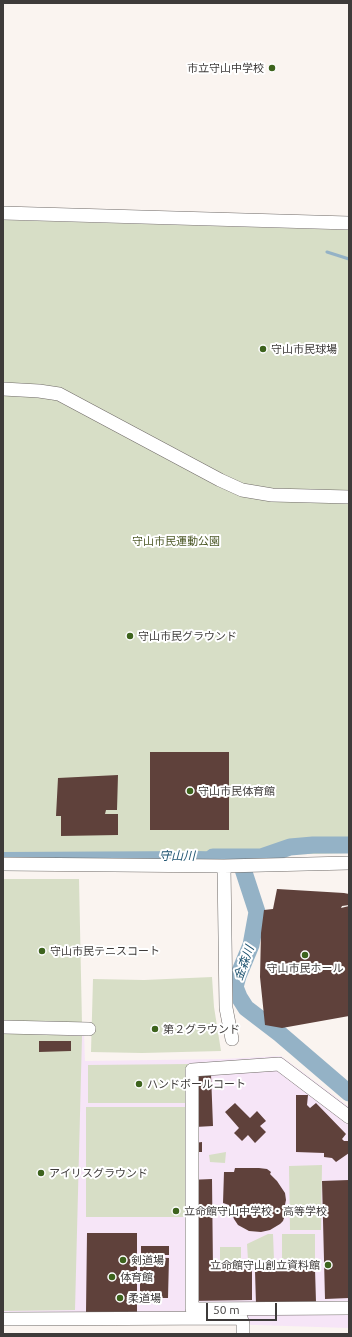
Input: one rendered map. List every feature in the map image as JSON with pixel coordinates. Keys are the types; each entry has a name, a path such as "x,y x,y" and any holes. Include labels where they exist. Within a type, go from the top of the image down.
{"street":[{"path":"3,213 349,223"},
{"path":"3,390 39,390 59,394 220,480 242,490 272,495 349,497"},
{"path":"3,864 228,866 349,863"},
{"path":"228,866 226,1008 232,1039"},
{"path":"3,1027 89,1029"},
{"path":"349,1117 279,1064 192,1070 192,1309 349,1308"},
{"path":"3,1319 241,1318 243,1324 243,1334"}],"shaded area":[{"name":"立命館守山中学校・高等学校","path":"3,1031 84,1033 85,1061 224,1059 281,1056 349,1107 349,1328 3,1317"}],"green space":[{"name":"守山市民運動公園","path":"3,220 349,230 349,853 3,862"},
{"name":"守山市民テニスコート","path":"3,879 79,879 82,1024 3,1022"},
{"name":"第２グラウンド","path":"212,977 214,1007 221,1051 142,1053 91,1052 93,979 144,980"},
{"name":"アイリスグラウンド","path":"3,1033 82,1036 75,1310 3,1311"},
{"name":"ハンドボールコート","path":"189,1064 189,1103 88,1103 88,1065"},
{"path":"86,1107 190,1107 190,1217 86,1217"},
{"path":"226,1152 225,1163 210,1162 209,1155"},
{"path":"322,1165 321,1230 290,1230 289,1166"},
{"path":"268,1234 273,1234 274,1260 248,1260 247,1244"},
{"path":"282,1234 315,1234 315,1259 282,1259"},
{"path":"220,1247 241,1247 241,1261 220,1262"}],"water":[{"path":"3,852 234,852 237,861 3,860"}],"building":[{"name":"守山市民体育館","path":"150,752 229,752 229,830 150,830"},
{"path":"118,775 117,810 106,810 105,814 118,814 118,835 61,836 61,816 56,816 58,778"},
{"name":"守山市民ホール","path":"277,889 349,894 349,905 342,906 341,908 349,906 349,1016 282,1028 265,1025 260,977 261,933 264,910 273,909"},
{"path":"39,1041 71,1041 71,1051 39,1052"},
{"path":"211,1074 213,1126 195,1127 194,1075"},
{"path":"296,1095 308,1095 307,1105 310,1108 316,1103 346,1134 342,1139 344,1141 349,1141 349,1153 336,1162 332,1158 324,1157 324,1153 296,1152"},
{"path":"235,1103 250,1118 257,1111 266,1121 260,1126 266,1132 255,1143 248,1135 242,1141 234,1133 239,1128 225,1112"},
{"path":"202,1142 202,1152 195,1152 194,1143"},
{"path":"235,1168 259,1168 267,1169 271,1172 270,1174 285,1193 286,1200 283,1214 285,1215 280,1224 270,1230 261,1232 249,1231 238,1225 229,1205 223,1203 224,1172 234,1172"},
{"path":"212,1179 213,1270 252,1269 252,1300 191,1301 189,1180"},
{"path":"349,1180 349,1298 325,1299 322,1181"},
{"name":"体育館","path":"87,1233 137,1233 137,1312 86,1312"},
{"path":"141,1246 169,1246 169,1255 141,1255"},
{"path":"140,1257 169,1258 168,1298 140,1298"},
{"path":"315,1269 316,1302 256,1304 255,1271"}],"waterway":[{"path":"327,252 349,259"},
{"name":"守山川","path":"213,857 261,857 290,847 313,845 349,845"},
{"name":"金森川","path":"239,857 257,912 251,945 235,987 239,997 246,1008 280,1034 349,1093"}],"place":[{"name":"市立守山中学校","path":"272,68"},
{"name":"守山市民球場","path":"263,349"},
{"name":"守山市民グラウンド","path":"130,636"},
{"name":"守山市民体育館","path":"190,791"},
{"name":"守山市民テニスコート","path":"42,951"},
{"name":"守山市民ホール","path":"305,955"},
{"name":"第２グラウンド","path":"155,1029"},
{"name":"ハンドボールコート","path":"139,1084"},
{"name":"アイリスグラウンド","path":"41,1173"},
{"name":"立命館守山中学校・高等学校","path":"176,1211"},
{"name":"剣道場","path":"123,1260"},
{"name":"立命館守山創立資料館","path":"328,1265"},
{"name":"体育館","path":"112,1277"},
{"name":"柔道場","path":"120,1298"}]}
